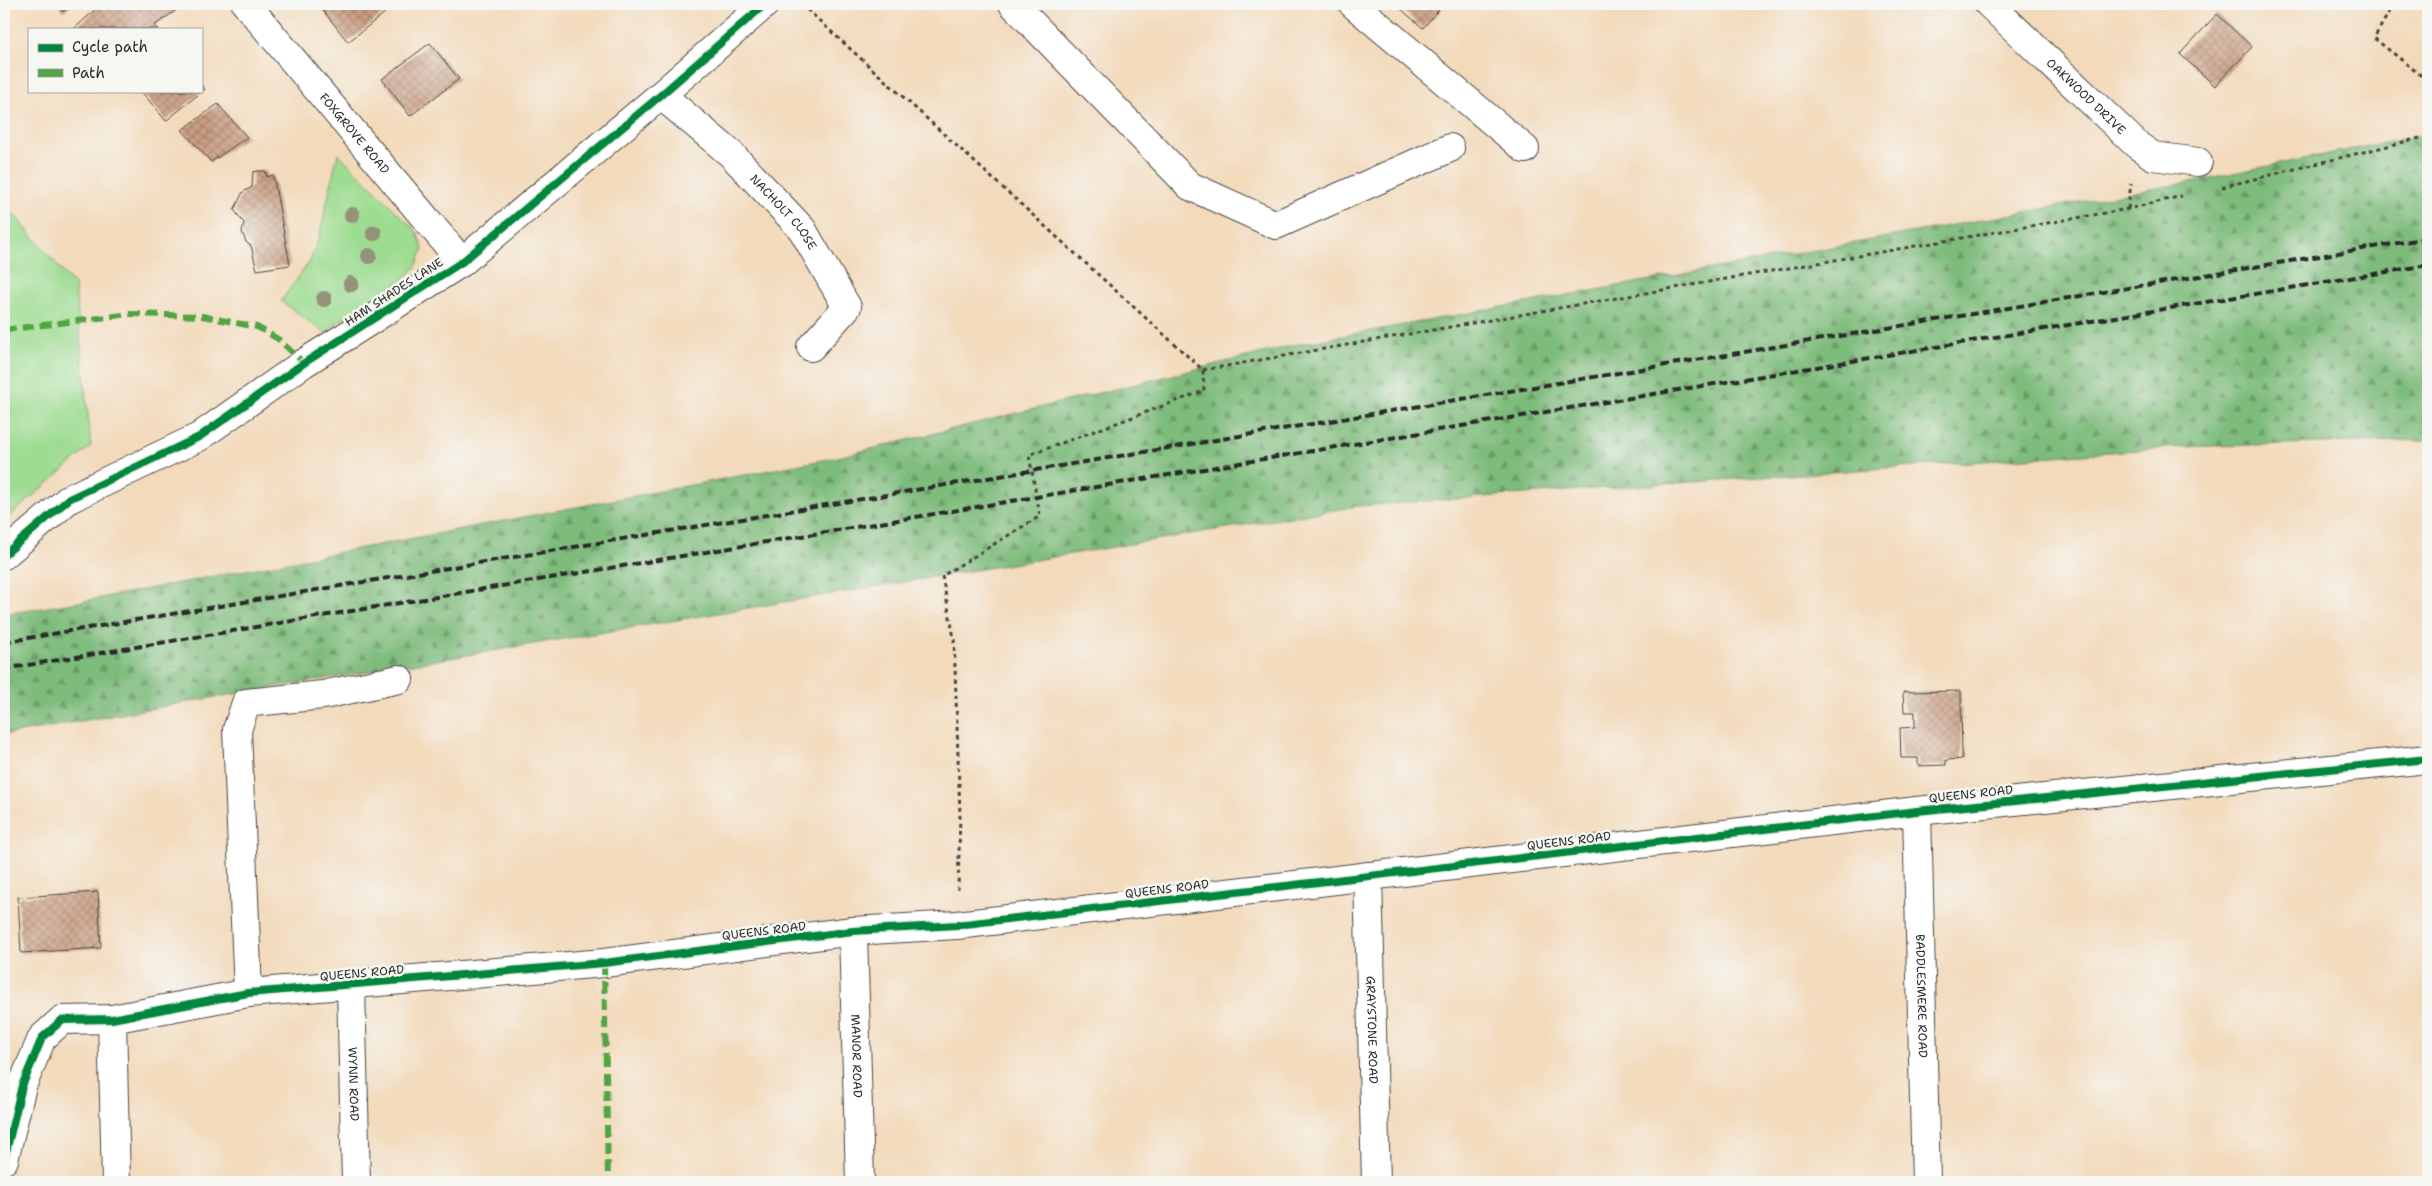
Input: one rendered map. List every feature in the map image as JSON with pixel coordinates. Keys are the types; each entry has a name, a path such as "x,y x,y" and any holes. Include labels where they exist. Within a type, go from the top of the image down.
{"street":[{"name":"FOXGROVE ROAD","path":"246,4 462,262"},
{"name":"HAM SHADES LANE","path":"4,555 69,499 199,437 304,363 462,262 661,95 765,4"},
{"path":"1013,4 1190,186 1276,225 1450,148"},
{"path":"1353,4 1524,150"},
{"name":"OAKWOOD DRIVE","path":"1989,4 2137,144 2154,156 2198,162"},
{"name":"NACHOLT CLOSE","path":"661,95 731,154 802,229 847,307 811,347"},
{"path":"248,994 237,730 246,703 323,694 399,679"},
{"name":"QUEENS ROAD","path":"4,1160 22,1086 42,1038 62,1020 112,1019 248,994 604,963 854,931 957,925 1918,811 2428,759"},
{"name":"BADDLESMERE ROAD","path":"1918,811 1926,1182"},
{"name":"GRAYSTONE ROAD","path":"1368,876 1376,1182"},
{"name":"MANOR ROAD","path":"854,931 860,1182"},
{"name":"WYNN ROAD","path":"351,986 356,1182"},
{"path":"112,1019 116,1182"}],"path":[{"path":"801,4 1203,370 1204,390 1029,455 1040,516 942,576 954,638 960,815 957,925"},
{"path":"2394,4 2374,38 2428,81"},
{"path":"2215,188 2428,136"},
{"path":"1203,370 2108,213 2186,195"}],"green space":[{"path":"2428,134 2428,440 2180,447 1358,506 199,700 4,735 4,614 74,603 838,457 1299,344 2179,184"},
{"path":"338,153 417,232 423,249 416,267 400,282 339,321 326,334 281,301 310,261 319,238"},
{"path":"4,203 75,286 91,446 4,521"}],"building":[{"path":"57,4 74,4 63,12"},
{"path":"101,4 185,4 154,26 157,28 75,28"},
{"path":"318,4 396,4 348,42"},
{"path":"1395,4 1444,4 1423,28"},
{"path":"2217,14 2252,47 2215,86 2180,54"},
{"path":"430,43 459,79 410,116 382,79"},
{"path":"142,92 201,92 166,121"},
{"path":"218,104 247,137 211,162 182,130"},
{"path":"265,171 267,177 273,175 290,265 257,270 251,246 246,242 242,232 244,223 234,210 243,192 252,187 253,172"},
{"path":"1961,691 1962,759 1946,760 1946,765 1918,766 1918,758 1901,758 1900,728 1915,727 1915,712 1904,712 1903,692"},
{"path":"98,892 101,948 21,953 18,897"}],"railway":[{"path":"4,642 2428,238"},
{"path":"4,669 2428,265"}],"marked path":[{"path":"4,330 130,314 202,316 257,327 278,339 304,363"},
{"path":"604,963 608,1182"}],"cycle path":[{"path":"4,555 69,499 199,437 304,363 462,262 661,95 765,4"},
{"path":"4,1160 22,1086 42,1038 62,1020 112,1019 248,993 604,963 853,931 957,925 1917,811 2428,759"}]}
